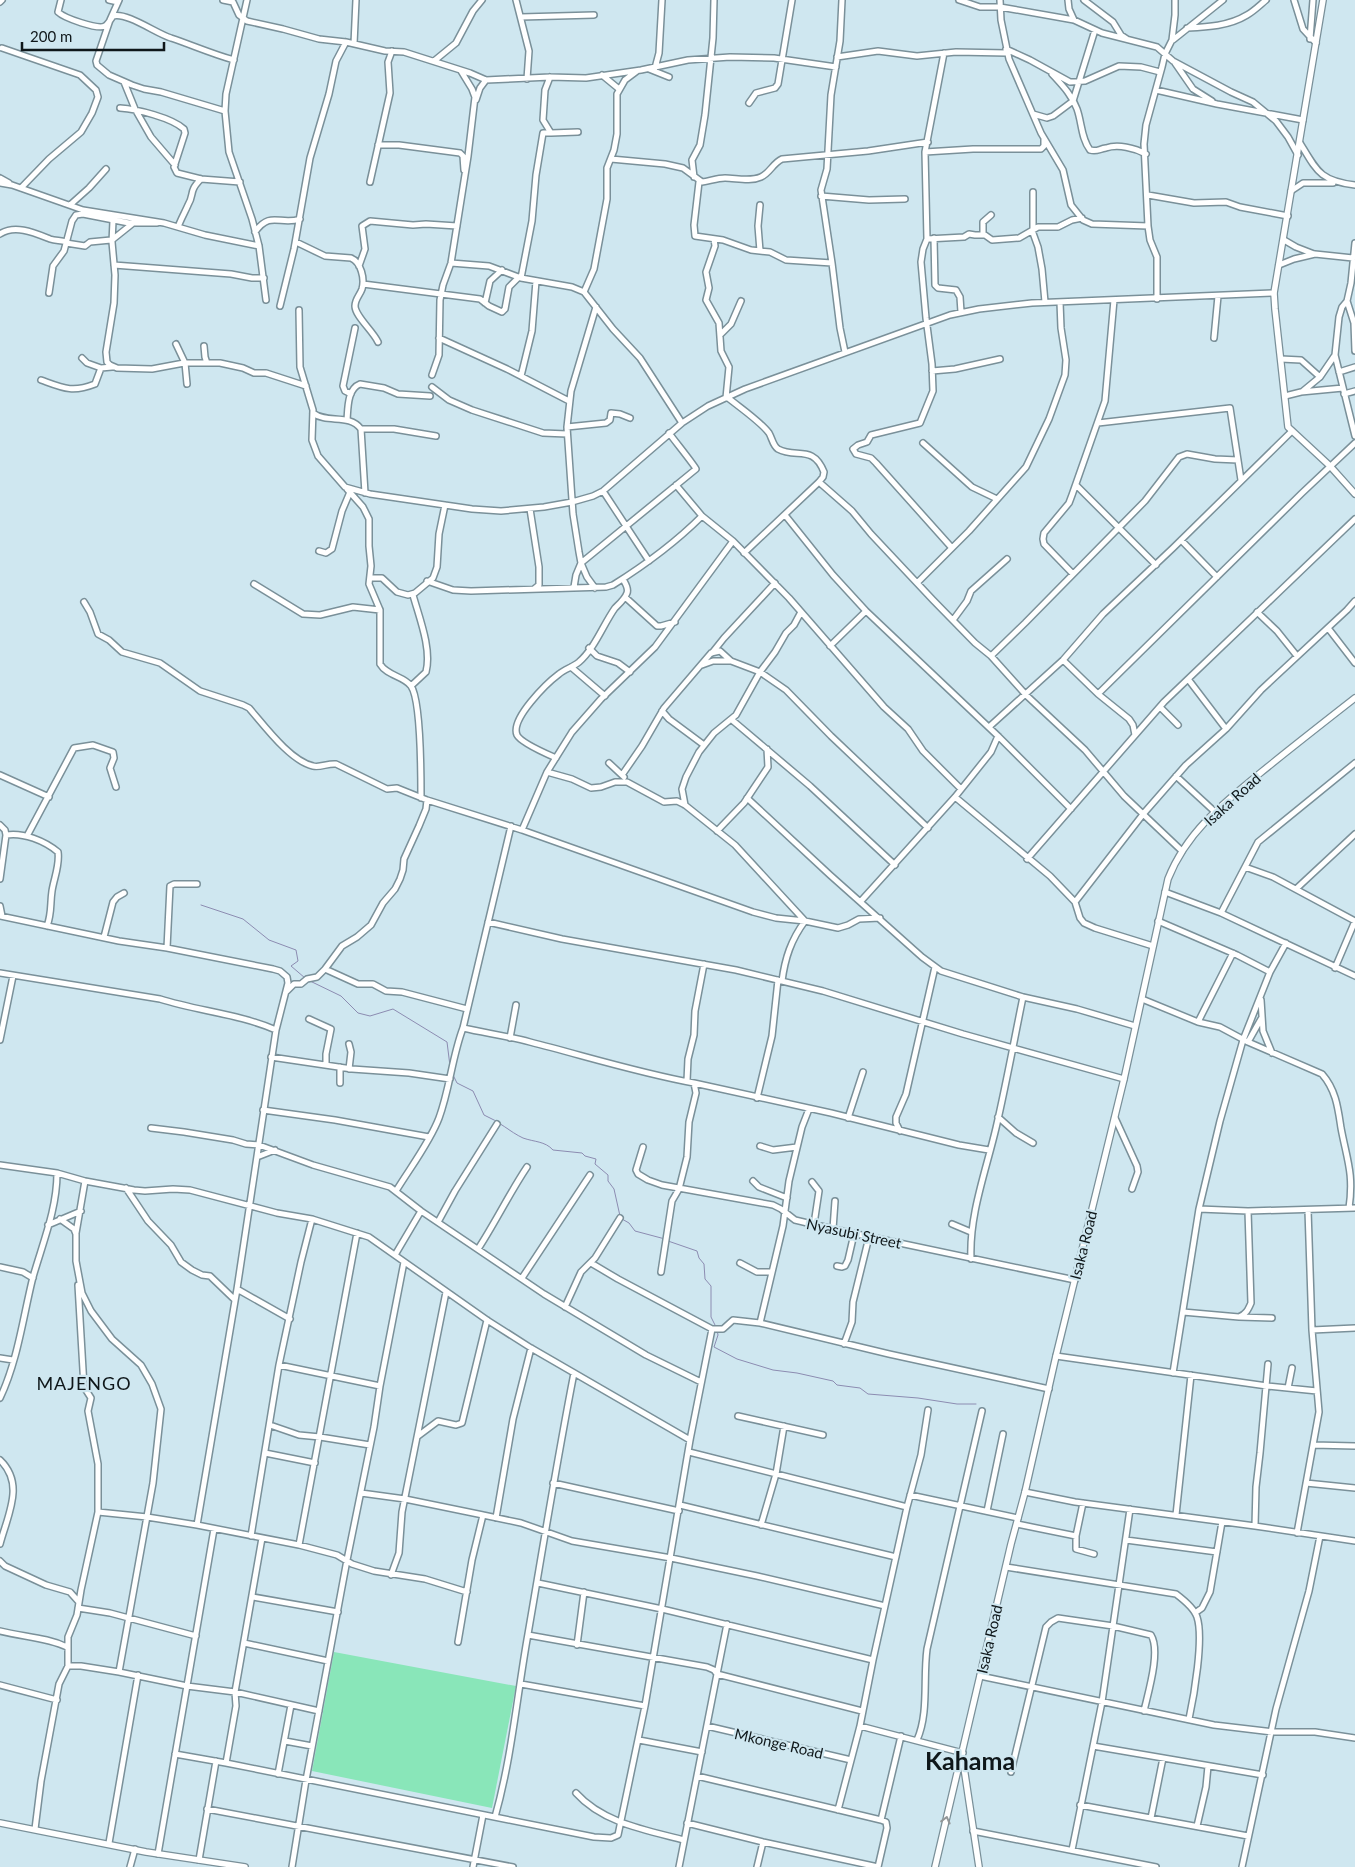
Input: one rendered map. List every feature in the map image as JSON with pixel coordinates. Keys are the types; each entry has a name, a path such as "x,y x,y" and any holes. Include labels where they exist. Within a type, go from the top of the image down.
{"street":[{"path":"61,0 58,12 68,18 101,27 107,25 113,16 118,15 151,28 169,38 186,42 204,51 234,60"},
{"path":"109,0 118,1 96,63 109,75 124,82 225,111"},
{"path":"223,0 235,4 242,19"},
{"path":"247,0 225,101 225,111 229,152 259,246 266,300"},
{"path":"354,44 356,0"},
{"path":"434,61 456,43 472,11 482,0"},
{"path":"516,0 528,52 527,79"},
{"path":"652,68 659,53 662,0"},
{"path":"714,0 713,38 705,115 701,139 692,160 697,179 694,234 695,236 723,240 751,250 770,252 786,260 832,263"},
{"path":"749,103 756,94 776,86 792,0"},
{"path":"842,0 841,28 831,95 827,169 821,186 840,328 845,352"},
{"path":"959,0 980,7 1000,8 1074,20 1095,30 1129,41 1157,47 1173,61 1196,92 1217,104"},
{"path":"1000,0 1007,51 1015,77 1044,138 1063,170 1071,205 1082,218 1092,224 1105,226 1148,226"},
{"path":"1068,0 1069,9 1074,20"},
{"path":"1084,0 1113,22 1121,34 1129,41"},
{"path":"1157,299 1157,257 1150,240 1148,226 1146,154 1144,144 1146,125 1160,72 1165,54 1172,40 1175,0"},
{"path":"1172,40 1223,0"},
{"path":"1294,0 1303,29 1313,41"},
{"path":"1314,0 1313,41 1300,143 1274,293 1276,324 1286,420 1292,431 1330,466 1355,494"},
{"path":"1313,41 1323,0"},
{"path":"1187,28 1224,24 1239,19 1264,1"},
{"path":"520,17 594,15"},
{"path":"242,19 319,39 404,52 486,80 550,77 586,78 652,68 680,61 755,57 836,67"},
{"path":"1033,114 1047,118 1053,116 1073,101 1095,30"},
{"path":"280,306 296,242 310,158 329,94 336,61 346,42"},
{"path":"2,48 80,75 96,90 98,97 92,113 81,132 49,159 21,188"},
{"path":"370,182 384,122 385,108 390,93 388,62 392,51"},
{"path":"837,57 878,51 918,56 944,53 1007,51 1046,68 1070,82 1080,82 1118,66 1141,67 1160,72"},
{"path":"944,53 925,152 927,239 921,262 933,394 920,423 871,435 867,442 853,449 856,454 871,458 952,548"},
{"path":"1173,61 1253,102 1266,112 1284,131 1298,155"},
{"path":"652,68 669,77"},
{"path":"1046,68 1069,93 1077,110 1082,134 1090,150 1098,151 1108,147 1133,148 1146,154"},
{"path":"432,375 438,359 441,294 451,263 475,97 461,70"},
{"path":"584,292 598,256 608,194 607,170 617,134 617,96 625,80 638,70"},
{"path":"602,75 619,89"},
{"path":"550,77 545,90 543,120 551,133"},
{"path":"470,130 480,88 486,80"},
{"path":"124,82 151,137 175,165 178,174 201,179 240,182"},
{"path":"1156,90 1217,104 1303,120"},
{"path":"120,108 136,109 184,129 185,133 175,165"},
{"path":"362,284 480,299 494,309 504,311 508,291 520,278 532,221 536,175 543,133 578,132"},
{"path":"925,152 973,149 1041,149 1044,146 1044,138"},
{"path":"611,159 665,164 683,168 697,179 708,182 724,178 755,179 766,174 775,163 782,160 868,151 928,142"},
{"path":"1300,143 1314,167 1325,177 1337,183"},
{"path":"378,145 399,145 460,153 463,156 465,174"},
{"path":"70,205 106,169"},
{"path":"0,178 12,185"},
{"path":"178,227 183,213 190,203 192,190 201,179"},
{"path":"1292,191 1298,185 1308,182 1355,185"},
{"path":"0,183 12,185 83,210 164,223 259,246"},
{"path":"1033,192 1033,230 1042,268 1045,302"},
{"path":"1148,195 1203,204 1226,202 1240,207 1288,216"},
{"path":"822,196 869,200 905,199"},
{"path":"760,205 758,226 760,251"},
{"path":"49,293 53,266 64,251 72,220 76,215 83,214 132,224 164,223"},
{"path":"982,234 983,222 991,214"},
{"path":"927,239 964,237 969,234 982,234 992,240 1017,238 1038,227 1058,227 1072,220 1082,218"},
{"path":"255,232 264,222 271,219 290,222 300,219"},
{"path":"113,221 114,303 106,358 107,362 114,367"},
{"path":"359,266 365,249 362,228 363,224 370,221 456,226"},
{"path":"0,234 8,230 29,230 51,239 84,246 90,242 112,240 132,224"},
{"path":"934,238 935,286 956,290 960,297 961,312"},
{"path":"714,239 715,246 706,272 709,288 706,300 719,323 722,351 728,367 726,398"},
{"path":"1284,240 1315,254 1354,258"},
{"path":"296,242 325,256 353,258 362,274 362,289 356,301 356,312 374,334 378,342"},
{"path":"1355,243 1352,278 1347,300 1342,307 1339,317 1335,355 1343,391 1353,418 1355,436"},
{"path":"1279,265 1315,254"},
{"path":"921,262 934,262"},
{"path":"451,263 489,266 520,278 572,287 584,292 613,329 640,358 682,423"},
{"path":"114,265 264,278"},
{"path":"485,303 490,281 502,270"},
{"path":"520,376 532,331 536,281"},
{"path":"345,487 365,493 491,510 530,509 572,502 603,491 669,433 708,406 745,389 961,312 1045,302 1274,293"},
{"path":"1214,338 1218,296"},
{"path":"1073,574 1044,544 1043,539 1044,533 1068,503 1105,402 1114,300"},
{"path":"1347,300 1352,313 1355,351"},
{"path":"720,334 733,320 741,301"},
{"path":"918,583 1020,476 1026,467 1049,419 1065,375 1066,360 1061,328 1060,302"},
{"path":"596,307 571,391 567,427 572,502 581,563 587,577 596,588"},
{"path":"286,994 293,984 301,984 315,978 326,969 342,946 357,937 370,925 383,903 395,888 403,870 406,854 425,812 417,701 411,686 385,670 380,664 380,610 369,586 371,566 369,519 364,507 315,451 311,432 313,413 300,366 299,310"},
{"path":"351,394 345,391 344,386 355,328"},
{"path":"439,338 474,353 569,401"},
{"path":"176,344 185,363 187,384"},
{"path":"204,346 204,355 207,363"},
{"path":"1302,392 1320,377 1335,355"},
{"path":"82,358 87,363 101,368 152,369 185,363 220,363 243,368 254,373 266,373 306,386"},
{"path":"932,371 960,368 1000,359"},
{"path":"1281,359 1301,360 1320,377"},
{"path":"1339,372 1355,367"},
{"path":"41,380 68,390 75,390 95,384 101,368"},
{"path":"347,420 351,394 354,386 360,384 384,388 398,394 430,396"},
{"path":"432,387 450,400 472,410 543,433 568,434"},
{"path":"1285,396 1302,392 1355,391"},
{"path":"726,398 769,434 778,449 810,455 815,458 824,472 824,477 744,552"},
{"path":"1098,423 1230,408 1241,480"},
{"path":"313,413 326,419 347,420 357,424 361,429 365,493"},
{"path":"567,427 606,422 610,420 612,413 630,418"},
{"path":"361,429 394,429 436,436"},
{"path":"989,727 1063,660 1103,614 1156,565 1292,431"},
{"path":"574,587 581,563 696,467 669,433"},
{"path":"923,443 972,487 997,499"},
{"path":"1098,694 1355,443"},
{"path":"992,656 1145,501 1183,455 1238,460"},
{"path":"819,482 852,512 953,620 992,656 1026,695 1084,750 1124,796 1182,851"},
{"path":"676,485 702,516 744,552 775,583 884,707 908,729 924,750 961,789"},
{"path":"1076,485 1156,565"},
{"path":"603,491 649,561"},
{"path":"319,552 326,553 331,551 342,511 350,492"},
{"path":"370,578 382,578 401,594 413,594 432,578 438,567 439,534 445,505"},
{"path":"530,509 539,567 539,585 534,589"},
{"path":"785,515 833,575 866,611 989,727 1071,809"},
{"path":"427,582 461,590 596,588 613,585 675,542 702,516"},
{"path":"1027,859 1160,707 1355,519"},
{"path":"1181,540 1217,577"},
{"path":"522,830 547,772 572,732 605,696 655,647 732,541"},
{"path":"953,620 967,601 971,590 1007,559"},
{"path":"556,758 520,739 516,728 524,710 535,697 560,673 572,667 583,657 628,591 623,579"},
{"path":"622,775 642,746 662,711 724,638 775,583"},
{"path":"254,584 303,614 320,615 353,607 380,610"},
{"path":"411,686 426,672 427,658 427,647 413,594"},
{"path":"625,596 657,626 675,622"},
{"path":"1074,902 1144,813 1186,765 1226,728 1261,690 1355,601"},
{"path":"84,602 95,624 97,634 109,640 126,654 138,655 160,663 200,691 249,708 282,744 303,762 316,767 336,764 387,789 397,788 424,799 511,826 754,912 776,918 805,921 838,928 859,919 880,918"},
{"path":"830,646 866,611"},
{"path":"685,806 682,792 686,776 704,745 714,733 732,720 760,672 786,633 794,625 801,612"},
{"path":"1257,612 1278,631 1297,656"},
{"path":"1328,628 1355,663"},
{"path":"589,648 597,656 618,663 630,672"},
{"path":"711,653 721,652 731,661"},
{"path":"1063,660 1098,694 1129,719 1133,725 1134,736"},
{"path":"702,665 713,661 731,661 760,672 786,690 830,736 928,828"},
{"path":"572,667 605,696"},
{"path":"1188,679 1226,728"},
{"name":"Isaka Road","path":"935,1867 1056,1356 1124,1080 1158,921 1173,866 1182,851 1214,811 1355,698"},
{"path":"1160,707 1178,726"},
{"path":"662,711 669,719 704,745"},
{"path":"732,720 873,843 895,865"},
{"path":"861,901 955,797 990,752 998,736"},
{"path":"27,836 76,747 97,746 112,752 114,758 110,768 116,787"},
{"path":"717,831 747,798 768,767 767,749"},
{"path":"609,763 629,782 664,802 677,801 717,831 735,846 805,921"},
{"path":"1221,912 1258,842 1355,763"},
{"path":"547,772 572,779 591,788 615,782 629,782"},
{"path":"0,775 49,797"},
{"path":"1176,776 1214,811"},
{"path":"955,797 1027,859 1050,876 1074,902 1080,918 1084,922 1095,928 1153,946"},
{"path":"747,798 935,967 947,974 1023,997 1077,1009 1135,1026"},
{"path":"0,826 5,830 6,835 0,880"},
{"path":"396,1191 439,1118 511,826"},
{"path":"1296,889 1355,834"},
{"path":"6,835 27,836 56,850 58,855 52,892 52,912 47,926"},
{"path":"1245,866 1296,889 1355,921 1335,968"},
{"path":"168,948 170,886 172,884 197,884"},
{"path":"1165,892 1221,912 1355,976"},
{"path":"104,938 113,902 124,893"},
{"path":"0,906 1,916 104,938 168,948 280,971 285,974 288,980 276,1030 237,1288 197,1525"},
{"path":"758,1098 772,1036 780,981 787,954 794,936 805,921"},
{"path":"1158,921 1233,953 1270,972"},
{"path":"488,922 562,939 736,970 823,990 1012,1049 1124,1080"},
{"path":"1173,1373 1199,1209 1220,1121 1270,972 1286,943"},
{"path":"1198,1022 1233,953"},
{"path":"687,1081 688,1059 694,1035 704,964"},
{"path":"900,1131 896,1123 896,1117 904,1101 935,967"},
{"path":"326,969 358,984 373,984 386,990 402,992 467,1009"},
{"path":"0,973 160,999 236,1016 276,1030"},
{"path":"0,1040 13,976"},
{"path":"971,1259 971,1232 998,1117 1023,997"},
{"path":"1261,998 1265,1038 1272,1053"},
{"path":"1142,999 1198,1022 1220,1028 1322,1074 1334,1094 1350,1164 1352,1184 1349,1208"},
{"path":"510,1038 516,1005"},
{"path":"0,1007 6,1010"},
{"path":"309,1019 332,1029 326,1054 326,1065"},
{"path":"1246,1041 1262,1019"},
{"path":"462,1028 510,1038 627,1068 809,1108 959,1145 989,1150"},
{"path":"349,1044 351,1052 349,1068"},
{"path":"272,1057 340,1068 409,1073 450,1079"},
{"path":"340,1068 340,1083"},
{"path":"848,1118 863,1072"},
{"path":"661,1272 673,1197 679,1189 688,1150 690,1122 696,1093 694,1083"},
{"path":"760,1323 785,1212 789,1181 809,1108"},
{"path":"263,1110 335,1120 429,1137"},
{"path":"998,1117 1016,1133 1033,1143"},
{"path":"1115,1118 1137,1166 1138,1172 1132,1189"},
{"path":"438,1222 455,1190 497,1124"},
{"path":"151,1128 259,1145 313,1165 390,1187 421,1211 564,1307 646,1355 701,1382"},
{"path":"760,1146 773,1150 797,1147"},
{"name":"Nyasubi Street","path":"643,1147 636,1170 638,1174 648,1180 679,1189 773,1205 795,1220 854,1234 1075,1280"},
{"path":"257,1157 274,1150"},
{"path":"0,1165 57,1173 85,1181 146,1191 190,1190 250,1206 312,1219 369,1237 446,1292 531,1348 690,1440"},
{"path":"478,1250 510,1192 527,1167"},
{"path":"0,1398 13,1360 57,1190 57,1173"},
{"path":"522,1278 590,1175"},
{"path":"35,1829 41,1781 60,1684 68,1666 68,1637 76,1619 98,1512 98,1464 89,1417 91,1398 85,1391 83,1382 77,1268 76,1234 85,1181"},
{"path":"753,1181 759,1187 787,1198"},
{"path":"812,1182 819,1191 814,1224"},
{"path":"125,1188 148,1222 171,1245 181,1262 198,1274 209,1276 235,1300"},
{"path":"833,1229 835,1201"},
{"path":"1199,1209 1248,1211 1355,1208"},
{"path":"1297,1533 1319,1412 1312,1330 1308,1210"},
{"path":"48,1225 81,1211"},
{"path":"395,1255 421,1211"},
{"path":"1239,1317 1246,1312 1251,1303 1248,1211"},
{"path":"564,1307 581,1272 591,1263 620,1218"},
{"path":"60,1219 74,1229 76,1234"},
{"path":"251,1536 279,1365 312,1219"},
{"path":"952,1224 971,1232"},
{"path":"299,1545 357,1233"},
{"path":"838,1266 842,1267 847,1264 854,1234"},
{"path":"844,1344 852,1322 853,1302 869,1237"},
{"path":"292,1867 312,1746 404,1262"},
{"path":"591,1263 712,1329 723,1329 733,1320 760,1323 844,1344 1049,1389"},
{"path":"740,1263 757,1272 772,1272"},
{"path":"0,1267 23,1272 33,1278"},
{"path":"77,1268 82,1293 91,1311 112,1339 141,1365 152,1384 160,1406 157,1459 119,1672"},
{"path":"237,1288 290,1319"},
{"path":"392,1575 400,1553 400,1524 446,1292"},
{"path":"1183,1312 1272,1318"},
{"path":"418,1436 438,1421 456,1425 462,1423 487,1320"},
{"path":"1312,1330 1355,1328"},
{"path":"175,1754 226,1762 306,1780 602,1838 618,1835 645,1706 690,1440 712,1329"},
{"path":"496,1518 513,1419 531,1348"},
{"path":"1056,1356 1267,1386 1317,1391"},
{"path":"0,1358 13,1360"},
{"path":"1256,1526 1256,1487 1268,1364"},
{"path":"279,1365 380,1386"},
{"path":"1288,1388 1292,1368"},
{"path":"495,1817 521,1684 538,1583 544,1532 574,1373"},
{"path":"1176,1515 1191,1375"},
{"path":"838,1810 860,1726 872,1660 907,1507 921,1455 928,1410"},
{"path":"917,1740 922,1728 927,1649 982,1411"},
{"path":"738,1416 823,1435"},
{"path":"270,1425 298,1435 370,1446"},
{"path":"762,1525 776,1474 784,1426"},
{"path":"986,1511 1003,1434"},
{"path":"1313,1445 1355,1446"},
{"path":"689,1452 907,1507"},
{"path":"265,1453 315,1463"},
{"path":"0,1460 10,1472 14,1486 0,1544"},
{"path":"1306,1483 1355,1488"},
{"path":"553,1484 762,1525 896,1557"},
{"path":"1025,1492 1083,1503 1355,1541"},
{"path":"360,1493 406,1499 482,1514 521,1523 572,1542 671,1558 885,1606"},
{"path":"910,1495 986,1511 1076,1536"},
{"path":"1083,1503 1076,1536 1076,1549 1094,1554"},
{"path":"1072,1850 1102,1702 1130,1509"},
{"path":"98,1512 197,1525 299,1545 337,1555 352,1564 392,1575 425,1579 467,1592"},
{"path":"458,1642 482,1514"},
{"path":"1195,1613 1202,1608 1210,1592 1222,1522"},
{"path":"158,1854 214,1529"},
{"path":"1242,1867 1273,1732 1276,1709 1309,1591 1320,1536"},
{"path":"226,1762 236,1706 235,1692 262,1538"},
{"path":"1126,1540 1217,1552"},
{"path":"0,1561 5,1566 70,1592 78,1602"},
{"path":"1006,1567 1176,1594 1184,1600 1195,1613 1198,1622 1195,1688 1189,1719"},
{"path":"538,1583 662,1609 872,1660"},
{"path":"577,1645 584,1592"},
{"path":"253,1597 338,1612"},
{"path":"78,1608 110,1612 196,1636"},
{"path":"1011,1772 1046,1627 1058,1618 1113,1626 1151,1635 1155,1654 1144,1711"},
{"path":"679,1867 686,1823 727,1624"},
{"path":"0,1631 24,1637 45,1638 68,1647"},
{"path":"528,1635 707,1667 714,1670 717,1674 862,1711"},
{"path":"244,1643 328,1661"},
{"path":"68,1666 81,1666 138,1675 187,1686 235,1692 319,1711"},
{"path":"109,1843 138,1675"},
{"path":"980,1676 1224,1726 1273,1732 1303,1731 1355,1738"},
{"path":"521,1684 645,1706"},
{"path":"0,1686 57,1700"},
{"path":"278,1774 291,1705"},
{"name":"Mkonge Road","path":"707,1726 851,1760"},
{"path":"860,1726 917,1740 962,1755 979,1867"},
{"path":"881,1820 901,1736"},
{"path":"638,1740 702,1752"},
{"path":"285,1741 312,1746"},
{"path":"1093,1746 1262,1776"},
{"path":"1151,1818 1163,1758"},
{"path":"199,1860 216,1761"},
{"path":"1197,1826 1206,1787 1208,1766"},
{"path":"686,1823 878,1867 887,1828 886,1822 697,1776"},
{"path":"576,1793 583,1801 621,1824 684,1840"},
{"path":"1080,1805 1248,1836"},
{"path":"207,1809 513,1867"},
{"path":"473,1867 483,1815"},
{"path":"0,1823 158,1854 245,1867"},
{"path":"973,1831 1142,1866 1156,1867"},
{"path":"757,1867 763,1842"},
{"path":"130,1867 135,1849"}],"green space":[{"path":"334,1652 516,1686 492,1808 312,1771"}],"waterway":[{"path":"201,905 243,919 269,940 296,950 298,961 291,966 305,978"},
{"path":"310,981 341,996 358,1013 370,1016 393,1009 447,1042 450,1066"},
{"path":"453,1075 457,1083 473,1091 484,1115 495,1120 518,1136 543,1143 553,1150 582,1153 585,1156 596,1159 595,1164 608,1175 608,1181 614,1189 620,1216"},
{"path":"622,1219 629,1223 635,1231 665,1239"},
{"path":"668,1241 697,1251 699,1258 704,1264 705,1279 711,1286 711,1317 716,1327"},
{"path":"717,1330 718,1335 714,1347 737,1359 773,1370 833,1381 837,1385 860,1388 868,1394 918,1398 957,1404 976,1404"}],"district":[{"name":"MAJENGO","path":"84,1383"},
{"name":"Kahama","path":"970,1760"}]}
